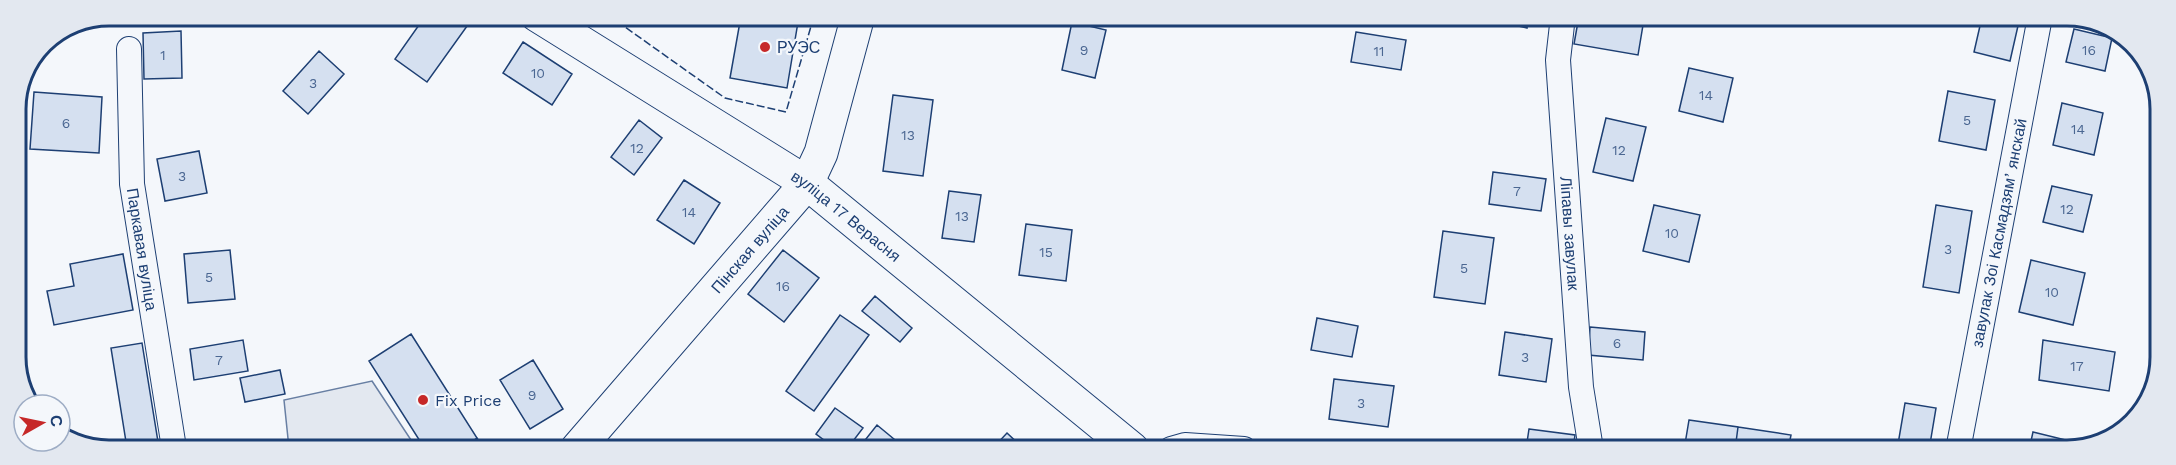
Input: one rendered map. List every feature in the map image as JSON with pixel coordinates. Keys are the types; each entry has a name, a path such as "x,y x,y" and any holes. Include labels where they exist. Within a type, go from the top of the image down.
{"street":[{"name":"вуліца 17 Верасня","path":"555,26 807,183 1121,440"},
{"name":"Пінская вуліца","path":"586,440 807,183 821,153 855,26"},
{"name":"Ліпавы завулак","path":"1562,26 1558,60 1581,387 1590,440"},
{"name":"завулак Зоі Касмадзямʼянскай","path":"1960,440 2038,26"},
{"name":"Паркавая вуліца","path":"129,49 132,184 173,440"}],"shaded area":[{"path":"372,381 411,440 288,440 284,400"}],"building":[{"path":"418,26 467,26 427,82 395,59"},
{"name":"РУЭС","path":"739,26 797,26 787,88 730,78"},
{"path":"1071,26 1089,26 1106,30 1095,78 1062,70"},
{"path":"1577,26 1643,26 1638,55 1574,44"},
{"path":"1980,26 2018,26 2010,61 1974,52"},
{"path":"2074,29 2112,39 2105,71 2066,62"},
{"path":"181,31 182,78 144,79 143,33"},
{"path":"1356,32 1406,40 1401,70 1351,62"},
{"path":"523,42 572,74 552,105 503,73"},
{"path":"319,51 344,74 308,114 283,91"},
{"path":"1689,68 1733,78 1723,122 1679,111"},
{"path":"1948,91 1995,100 1986,150 1939,141"},
{"path":"34,92 102,97 99,153 30,149"},
{"path":"893,95 933,100 923,176 883,171"},
{"path":"2062,103 2103,113 2094,155 2053,145"},
{"path":"1606,118 1646,127 1633,181 1593,172"},
{"path":"639,120 662,138 634,175 611,157"},
{"path":"199,151 207,193 165,201 157,159"},
{"path":"1493,172 1546,179 1541,211 1489,204"},
{"path":"684,180 720,203 694,244 657,220"},
{"path":"2052,186 2092,195 2083,232 2043,222"},
{"path":"949,191 981,195 974,242 942,238"},
{"path":"1654,205 1700,215 1689,262 1643,251"},
{"path":"1936,205 1972,211 1959,293 1923,287"},
{"path":"1026,224 1072,230 1066,281 1019,275"},
{"path":"1443,231 1494,238 1485,304 1434,297"},
{"path":"230,250 235,299 188,303 184,254"},
{"path":"783,250 819,278 784,322 748,294"},
{"path":"123,254 133,310 54,325 47,291 74,286 70,264"},
{"path":"2031,260 2085,273 2073,325 2019,312"},
{"path":"875,296 912,328 900,342 862,311"},
{"path":"840,315 869,335 814,411 786,391"},
{"path":"1317,318 1358,326 1352,357 1311,350"},
{"path":"1590,327 1645,332 1643,360 1588,355"},
{"path":"1505,332 1552,339 1546,382 1499,375"},
{"name":"Fix Price","path":"411,334 477,438 474,440 419,440 369,361"},
{"path":"243,340 248,371 194,380 190,349"},
{"path":"2043,340 2115,352 2109,391 2039,380"},
{"path":"142,343 158,440 126,440 111,348"},
{"path":"533,360 563,409 530,429 500,380"},
{"path":"280,370 285,394 245,402 240,378"},
{"path":"1334,379 1394,386 1388,427 1329,419"},
{"path":"1905,403 1936,408 1931,440 1899,440"},
{"path":"835,408 863,428 854,440 824,440 816,434"},
{"path":"1689,420 1738,427 1736,440 1686,440"},
{"path":"877,425 895,440 865,440"},
{"path":"1738,427 1791,435 1790,440 1736,440"},
{"path":"1529,429 1575,435 1574,440 1527,440"},
{"path":"2033,432 2066,440 2031,440"},
{"path":"1007,433 1014,440 1000,440"}],"fence":[{"path":"624,26 725,98 786,112 811,26"}],"place":[{"name":"РУЭС","path":"765,47"},
{"name":"Fix Price","path":"423,400"}]}
